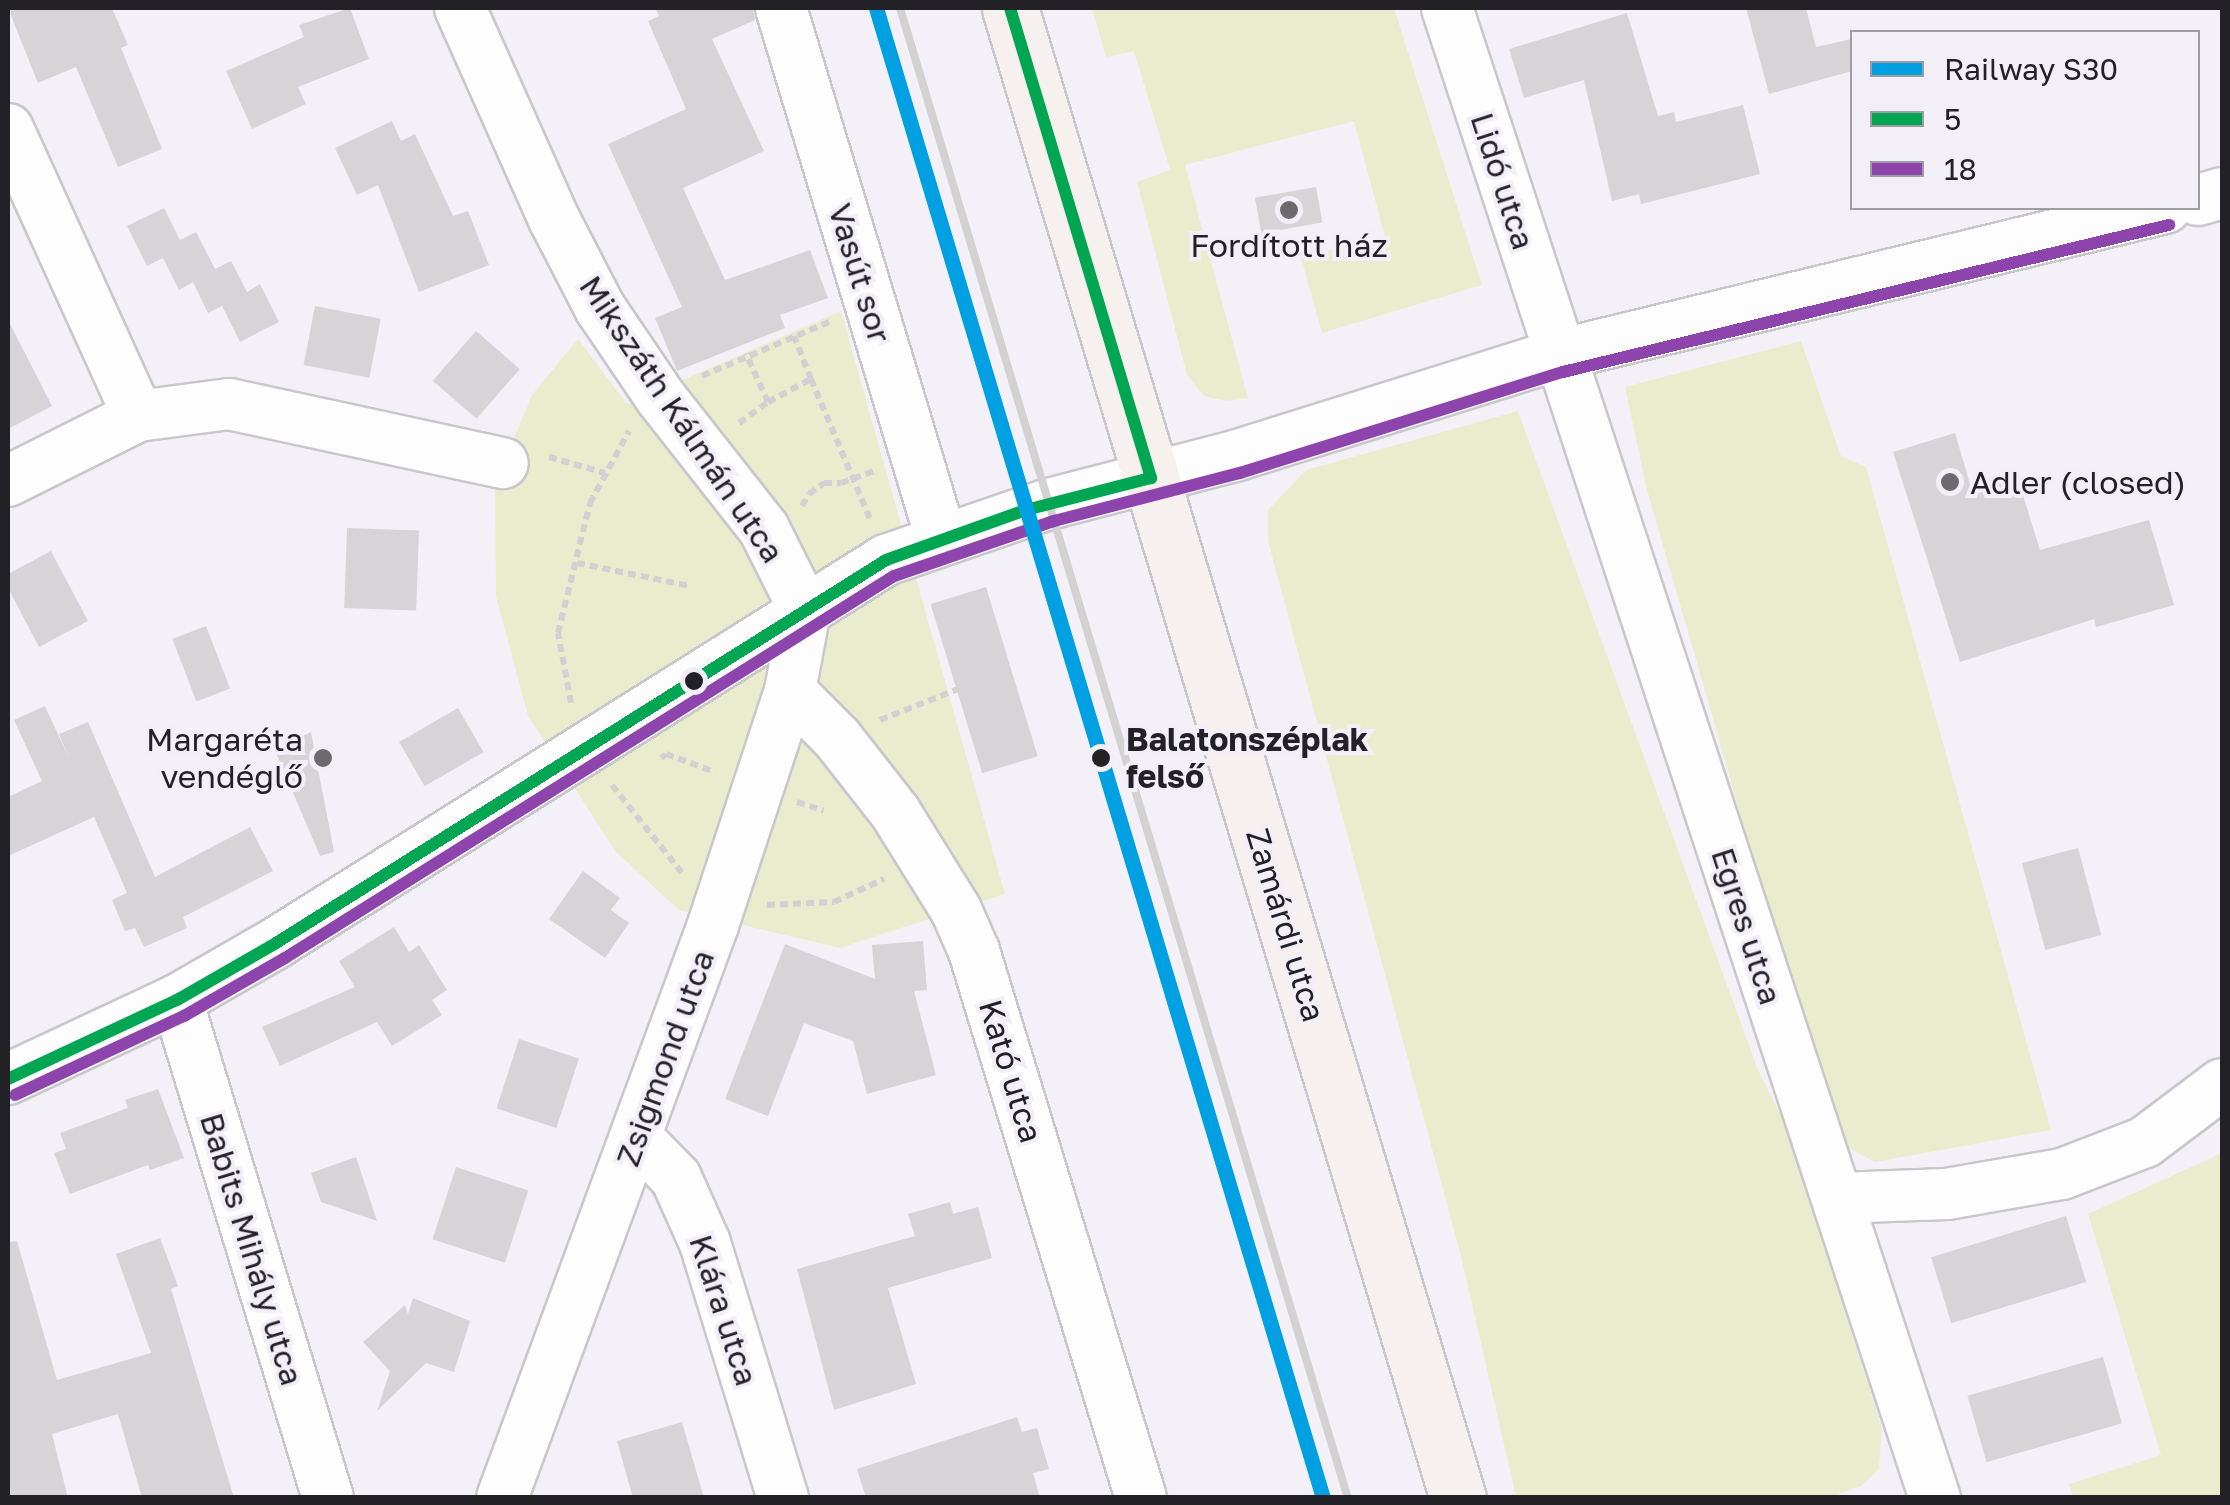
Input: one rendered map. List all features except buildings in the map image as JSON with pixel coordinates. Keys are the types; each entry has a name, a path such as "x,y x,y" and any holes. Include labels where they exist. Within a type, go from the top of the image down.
{"main road":[{"name":"Zamárdi utca","path":"1010,8 1458,1498"}],"street":[{"name":"Mikszáth Kálmán utca","path":"460,8 553,216 600,308 764,529 805,611"},
{"name":"Vasút sor","path":"781,8 941,538"},
{"name":"Lidó utca","path":"1448,8 1558,355"},
{"path":"8,129 138,416"},
{"path":"8,1079 176,1000 575,759 886,560 941,538 1558,355 2157,210"},
{"name":"Egres utca","path":"1558,355 1935,1498"},
{"path":"8,480 138,416 229,404 503,464"},
{"name":"Zsigmond utca","path":"502,1498 637,1138 790,691 805,611"},
{"name":"Kató utca","path":"790,691 838,738 926,859 974,951 1141,1498"},
{"name":"Babits Mihály utca","path":"176,1000 328,1498"},
{"path":"1838,1198 1947,1194 2062,1174 2146,1142 2222,1084"},
{"name":"Klára utca","path":"637,1138 676,1178 705,1243 783,1498"}],"path":[{"path":"794,336 886,560"},
{"path":"746,354 768,402"},
{"path":"702,450 768,402 811,379"},
{"path":"764,529 801,508 809,494 824,483 854,478 914,455"},
{"path":"577,564 690,586"},
{"path":"838,738 958,689"}],"green space":[{"path":"1092,8 1394,8 1482,285 1322,333 1301,257 1385,237 1354,121 1185,165 1248,398 1227,401 1204,396 1187,375 1137,182 1170,170 1134,51 1106,57"},
{"path":"841,311 1005,894 840,948 679,910 616,852 528,716 496,596 495,484 532,395 578,339 627,404"},
{"path":"1801,341 1841,456 1866,467 2051,1130 1875,1162 1834,1140 1646,486 1625,387"},
{"path":"1518,411 1758,1070 1785,1124 1882,1428 1879,1469 1861,1486 1831,1497 1516,1497 1461,1256 1268,541 1268,510 1306,470"},
{"path":"2222,1153 2222,1497 2073,1497 2069,1484 2161,1455 2088,1214"}],"railway":[{"path":"900,8 1348,1498"}],"rail line":[{"name":"S30","path":"876,8 1323,1498"}],"transit line":[{"name":"5","path":"1010,8 1151,478"},
{"name":"18","path":"15,1095 184,1016 285,958 894,576 1054,521 1240,473 1563,372 2169,225"},
{"name":"5","path":"8,1079 177,1000 276,943 886,560 1026,510 1151,478"}],"place":[{"name":"Fordított ház","path":"1289,210"},
{"name":"Adler (closed)","path":"1950,482"},
{"name":"Margaréta vendéglő","path":"323,758"},
{"name":"Balatonszéplak felső","path":"1101,758"}]}
